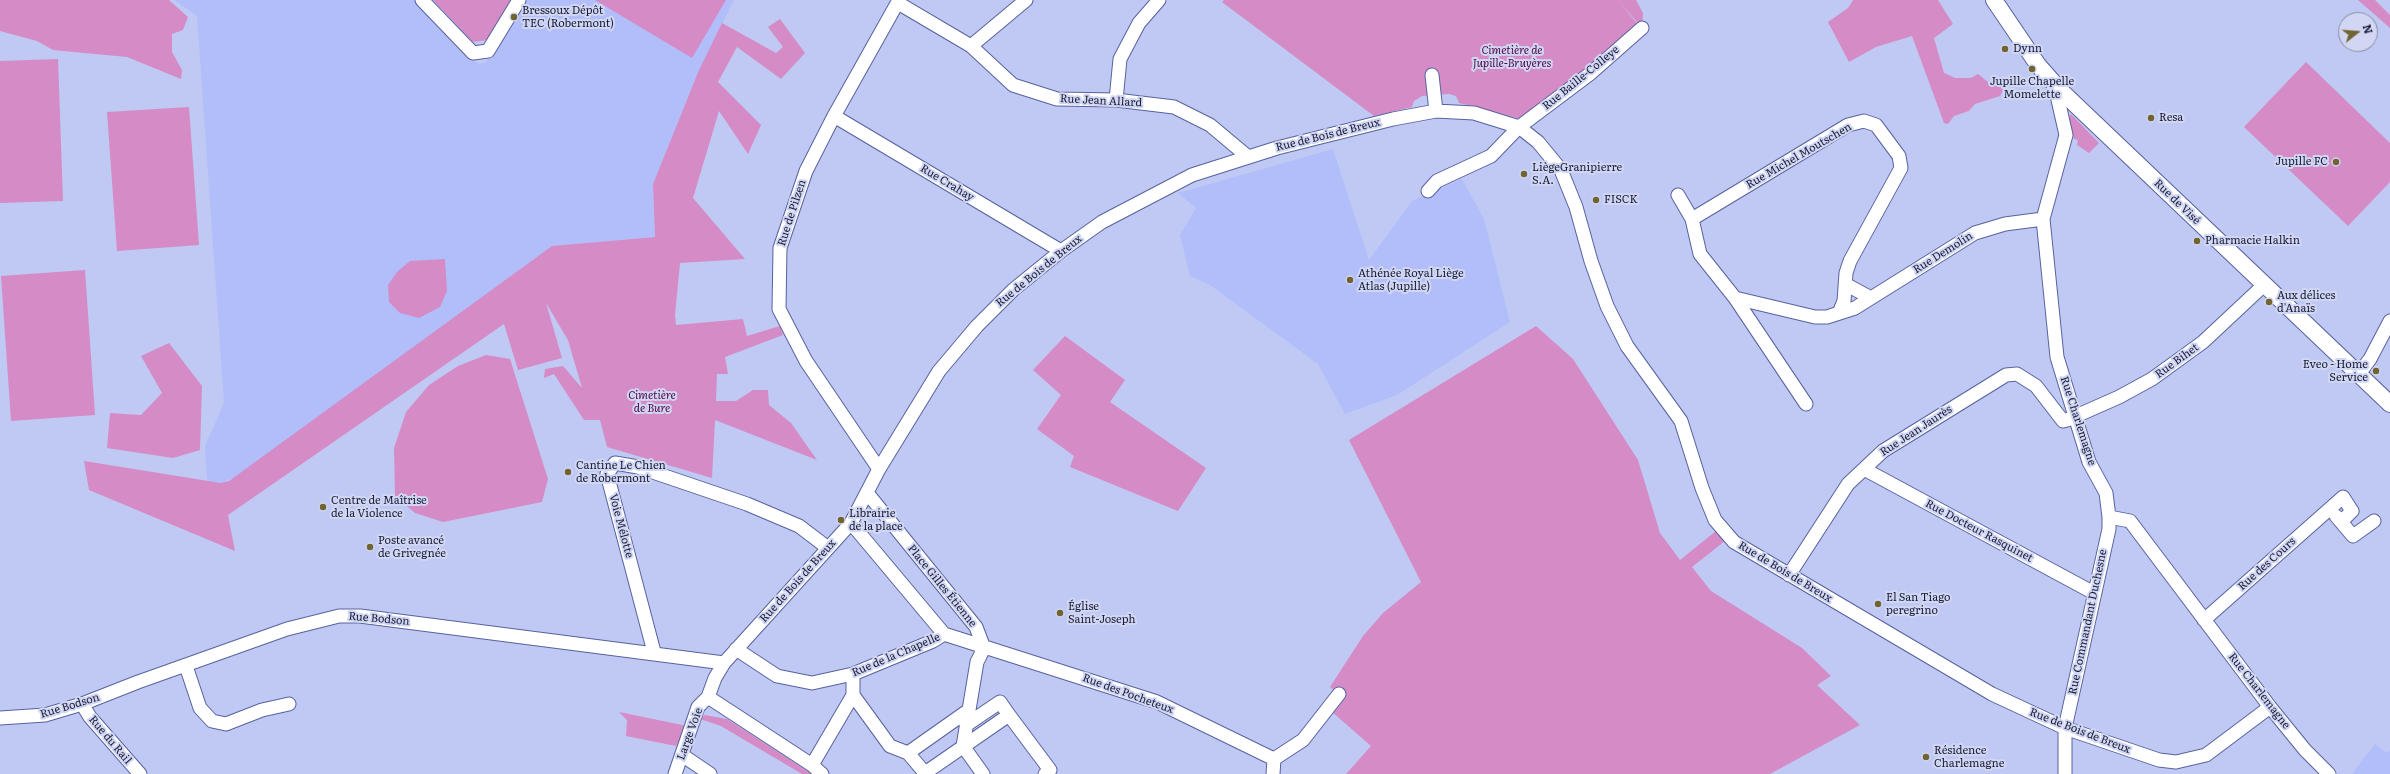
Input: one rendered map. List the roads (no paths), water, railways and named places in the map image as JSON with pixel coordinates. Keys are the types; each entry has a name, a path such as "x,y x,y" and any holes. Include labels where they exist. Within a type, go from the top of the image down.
{"main road":[{"name":"Rue de Visé","path":"1994,0 2038,65 2054,82 2264,285 2390,404"}],"street":[{"path":"422,0 473,53 488,51 519,0"},
{"path":"971,46 1026,0"},
{"path":"1116,100 1120,59 1139,24 1159,0"},
{"name":"Rue Jean Allard","path":"898,1 971,46 1013,85 1057,99 1116,100 1174,106 1210,125 1247,156"},
{"name":"Rue de Pilzen","path":"879,469 806,361 779,309 780,248 806,171 834,116 898,1"},
{"name":"Rue Baille-Colleye","path":"1428,191 1437,181 1491,156 1519,126 1591,73 1642,28"},
{"path":"1432,75 1436,111"},
{"name":"Rue Charlemagne","path":"2054,82 2066,135 2043,219 2056,357 2089,462 2106,493 2109,517 2130,522 2158,556 2270,707 2305,750 2329,774"},
{"name":"Rue de Bois de Breux","path":"724,663 851,523 868,494 879,469 939,371 964,340 1013,290 1061,251 1102,222 1143,199 1192,175 1247,156 1392,119 1436,111 1474,113 1519,126 1538,142 1561,170 1576,207 1590,261 1607,306 1627,346 1681,421 1702,488 1715,520 1734,542 1973,684 2065,728 2159,760 2176,762 2206,755 2270,707"},
{"name":"Rue Crahay","path":"834,116 1061,251"},
{"name":"Rue Michel Moutschen","path":"1692,219 1848,125 1864,121 1876,125 1898,156 1901,168 1850,260 1846,273 1847,285 1844,301 1839,313"},
{"path":"1678,195 1692,219 1700,254 1735,298 1806,404"},
{"name":"Rue Demolin","path":"1839,313 1855,308 1975,233 2005,224 2043,219"},
{"path":"1847,285 1871,298"},
{"name":"Rue Bihet","path":"2075,416 2119,397 2152,379 2203,342 2264,285"},
{"path":"1735,298 1814,317 1839,313"},
{"path":"1754,326 1756,317 1773,308"},
{"path":"2358,375 2370,359 2390,321"},
{"name":"Rue Jean Jaurès","path":"1789,575 1848,484 1883,451 2006,374 2017,374 2036,386 2063,421 2075,416"},
{"name":"Voie Mélotte","path":"654,652 607,474 615,463 638,467 747,504 800,526 828,548"},
{"name":"Rue Docteur Rasquinet","path":"1864,469 2094,593"},
{"name":"Place Gilles Étienne","path":"868,494 976,627 984,648"},
{"name":"Rue des Cours","path":"2204,620 2343,497 2352,511 2341,522 2353,536 2374,521"},
{"name":"Rue Commandant Duchesne","path":"2065,774 2065,728 2108,529 2109,517"},
{"path":"851,523 944,634"},
{"name":"Rue Bodson","path":"0,718 45,716 288,629 339,616 360,616 654,652 724,663"},
{"name":"Place Gilles Étienne","path":"944,634 984,648"},
{"name":"Rue de la Chapelle","path":"736,649 777,676 812,683 854,674 933,641 944,634"},
{"path":"982,774 963,746 977,662 984,648"},
{"name":"Rue des Pocheteux","path":"984,648 1038,662 1156,702 1274,759"},
{"name":"Large Voie","path":"675,774 698,707 708,697 715,678 724,663"},
{"path":"186,666 200,708 212,721 226,724 262,710 289,704"},
{"path":"812,765 853,695 854,674"},
{"path":"1273,774 1274,759 1303,740 1339,694"},
{"path":"853,695 890,746 908,753 925,773 1009,715"},
{"path":"708,697 812,765 822,774"},
{"path":"966,725 1000,702 1050,770 1045,774"},
{"name":"Rue du Rail","path":"82,704 90,717 140,774"},
{"path":"908,753 969,710"},
{"path":"682,755 710,774"}],"place":[{"name":"Bressoux Dépôt TEC (Robermont)","path":"514,17"},
{"name":"Dynn","path":"2005,49"},
{"name":"Jupille Chapelle Momelette","path":"2032,69"},
{"name":"Resa","path":"2151,118"},
{"name":"Jupille FC","path":"2336,162"},
{"name":"LiègeGranipierre S.A.","path":"1524,174"},
{"name":"FISCK","path":"1596,200"},
{"name":"Pharmacie Halkin","path":"2197,241"},
{"name":"Athénée Royal Liège Atlas (Jupille)","path":"1350,280"},
{"name":"Aux délices d'Anaïs","path":"2269,302"},
{"name":"Eveo - Home Service","path":"2376,371"},
{"name":"Cantine Le Chien de Robermont","path":"568,472"},
{"name":"Centre de Maîtrise de la Violence","path":"323,507"},
{"name":"Librairie de la place","path":"841,520"},
{"name":"Poste avancé de Grivegnée","path":"370,547"},
{"name":"El San Tiago peregrino","path":"1878,604"},
{"name":"Église Saint-Joseph","path":"1060,613"},
{"name":"Résidence Charlemagne","path":"1926,757"}],"park label":[{"name":"Cimetière de Jupille-Bruyères","path":"1512,57"},
{"name":"Cimetière de Bure","path":"652,402"}]}
